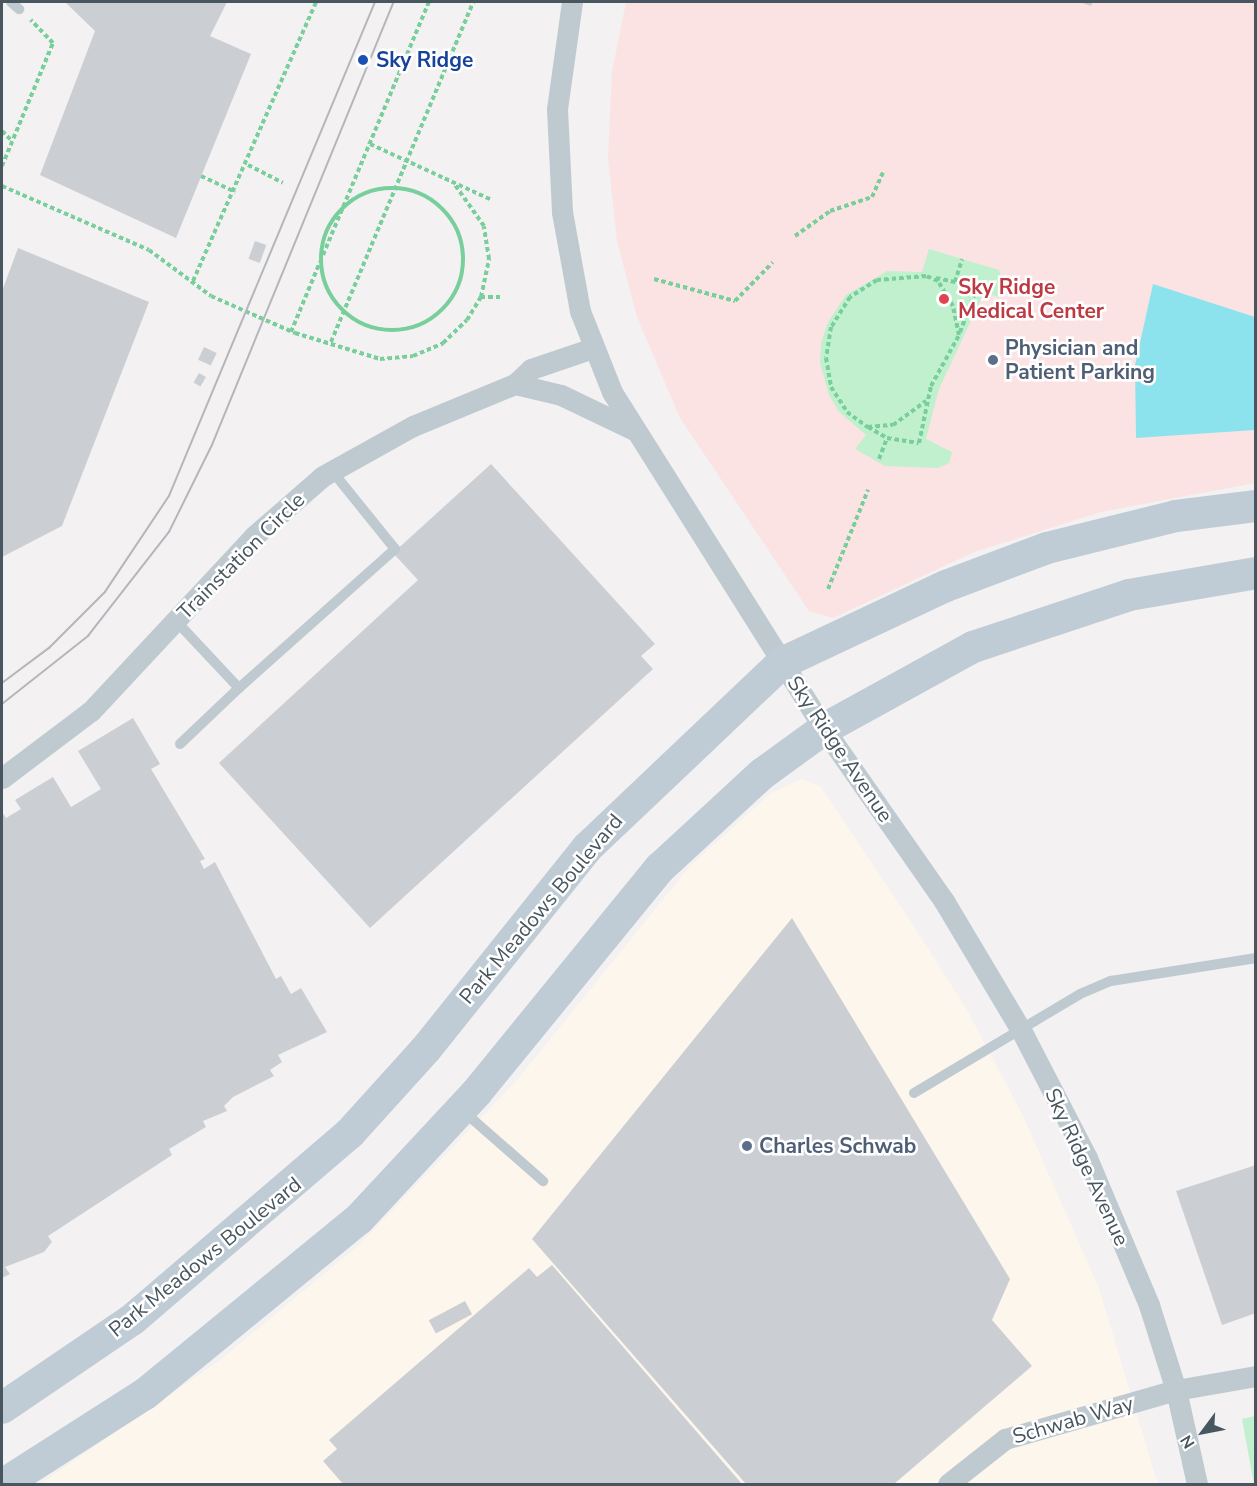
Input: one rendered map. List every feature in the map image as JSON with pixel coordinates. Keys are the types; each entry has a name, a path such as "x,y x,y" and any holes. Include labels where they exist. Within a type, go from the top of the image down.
{"main road":[{"name":"Park Meadows Boulevard","path":"2,1408 133,1319 350,1133 426,1049 587,848 782,663 946,586 1047,548 1176,516 1256,506"},
{"path":"4,1485 145,1394 230,1328 358,1219 462,1110 660,868 745,789 824,729 925,670 1067,612 1187,582 1256,573"}],"street":[{"name":"Sky Ridge Avenue","path":"572,2 557,108 557,160 569,261 593,348 636,431 824,729 944,901 1022,1032 1087,1158 1149,1305 1176,1390 1197,1485"},
{"name":"Trainstation Circle","path":"2,778 78,723 254,536 332,471 413,426 515,384 531,369 593,348"},
{"path":"515,384 561,395 636,431"},
{"name":"Schwab Way","path":"948,1485 1005,1439 1176,1390 1256,1376"}],"lane":[{"path":"180,744 239,688 395,549 332,471"},
{"path":"176,621 239,688"},
{"path":"914,1093 1022,1032 1080,994 1111,981 1256,958"},
{"path":"462,1110 543,1181"}],"path":[{"path":"193,281 248,165 316,2"},
{"path":"291,332 429,2"},
{"path":"331,342 474,2"},
{"path":"2,166 53,43 15,5"},
{"path":"2,130 12,141"},
{"path":"370,144 492,200"},
{"path":"248,165 283,183"},
{"path":"795,236 830,211 872,197 883,172"},
{"path":"201,176 235,192"},
{"path":"2,186 149,250 211,296 291,332 331,342 364,356 413,356 456,332 481,297 489,259 486,234 477,210 453,182"},
{"path":"321,261 329,293 344,311 364,325 399,330 433,318 456,290 462,255 451,220 424,196 395,188 366,193 343,207"},
{"path":"955,282 962,259"},
{"path":"654,279 735,301 773,262"},
{"path":"892,276 926,276 955,282 975,293 959,335 926,401 919,443 887,438 868,428 847,412 831,387 826,358 831,327 840,309 865,285 892,276"},
{"path":"926,276 945,291 959,322 959,335"},
{"path":"481,297 501,297"},
{"path":"868,428 893,425 926,401"},
{"path":"879,459 887,438"},
{"path":"828,589 868,490"}],"shaded area":[{"name":"Sky Ridge Medical Center","path":"626,2 1255,2 1255,483 1101,512 974,552 833,618 809,611 680,418 637,317 617,241 608,158 612,72"},
{"name":"Charles Schwab","path":"802,779 821,787 913,925 967,1010 1022,1114 1099,1288 1158,1484 40,1484 219,1361 360,1244 518,1079 690,866 771,793"}],"green space":[{"path":"929,249 999,270 1005,289 999,297 984,293 939,389 926,439 952,452 949,463 938,468 885,466 855,449 866,435 839,412 829,395 820,363 821,343 828,322 846,295 887,271 922,272"},
{"path":"1255,1416 1256,1484 1254,1484 1242,1419"}],"water":[{"path":"1153,284 1255,317 1255,430 1136,438 1135,365"}],"building":[{"path":"65,2 227,2 210,36 251,54 176,238 40,175 95,31"},
{"path":"1079,2 1093,2 1091,6"},
{"path":"255,241 266,245 260,263 249,259"},
{"path":"18,248 149,302 62,526 2,557 2,291"},
{"path":"204,347 217,353 211,366 198,360"},
{"path":"199,373 206,377 200,387 194,383"},
{"path":"491,464 655,644 641,656 653,669 370,928 219,763 418,580 393,553"},
{"path":"133,718 160,764 151,769 205,859 200,861 204,869 215,862 276,979 281,976 291,994 301,988 327,1032 278,1055 282,1062 270,1070 274,1076 233,1097 224,1106 227,1111 203,1121 206,1127 169,1149 172,1155 48,1236 52,1242 44,1252 5,1267 10,1274 2,1278 2,812 6,818 21,809 15,800 53,777 71,807 101,789 78,751"},
{"path":"792,918 1010,1279 992,1320 1032,1366 894,1484 746,1484 532,1239"},
{"path":"1256,1165 1256,1313 1222,1325 1176,1191"},
{"path":"552,1265 742,1484 343,1484 323,1461 337,1449 329,1440 529,1268 537,1277"},
{"path":"465,1301 472,1314 436,1333 429,1320"}],"tram line":[{"path":"2,683 49,648 105,592 169,496 375,2"},
{"path":"2,704 88,636 169,532 212,445 394,2"}],"place":[{"name":"Sky Ridge","path":"363,60"},
{"name":"Sky Ridge Medical Center","path":"944,299"},
{"name":"Physician and Patient Parking","path":"993,360"},
{"name":"Charles Schwab","path":"747,1146"}]}
